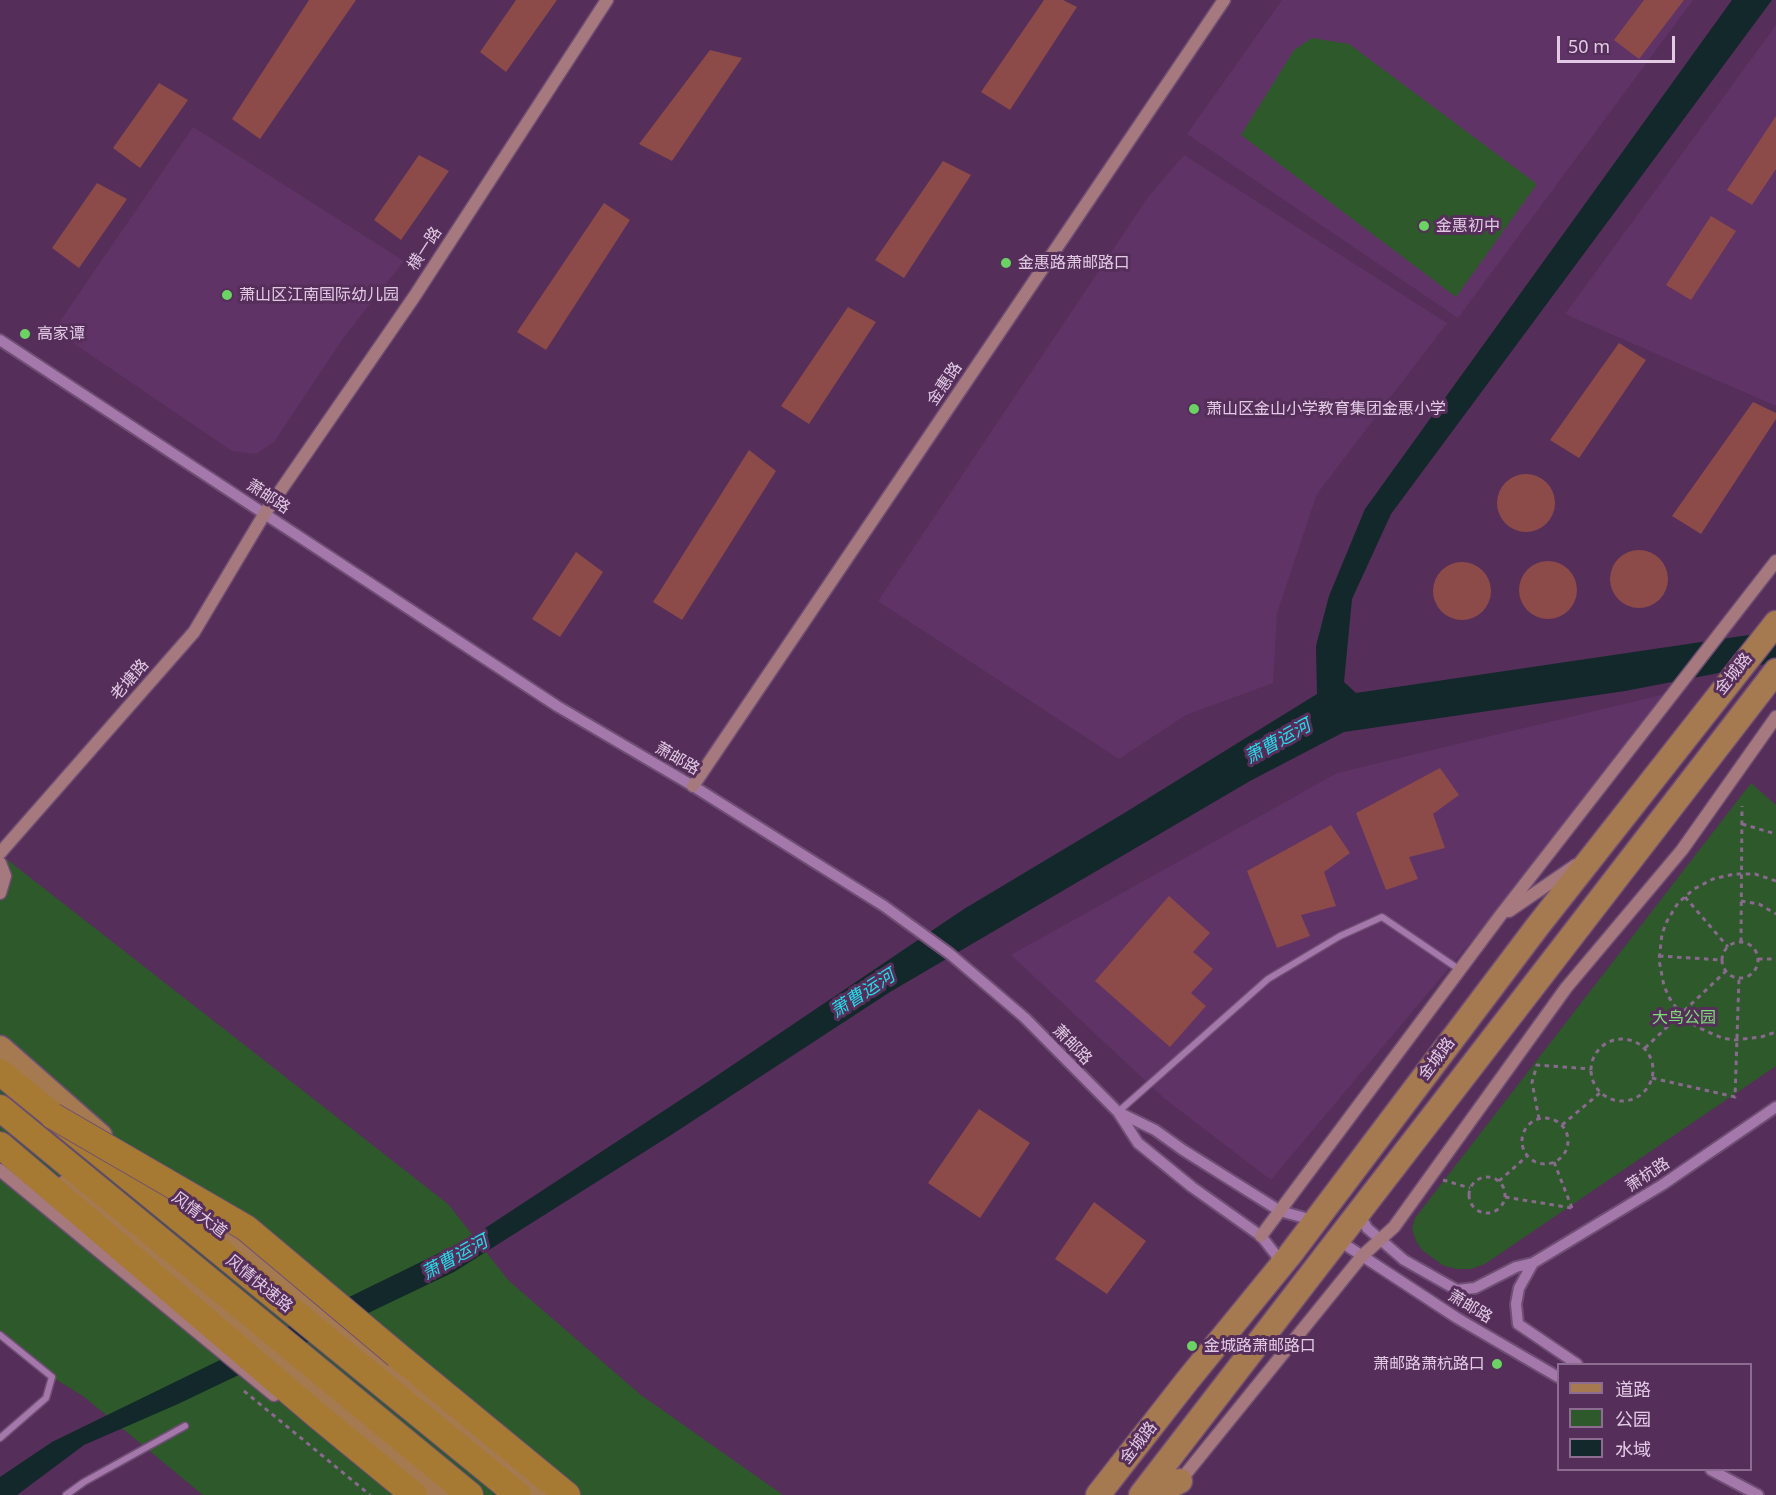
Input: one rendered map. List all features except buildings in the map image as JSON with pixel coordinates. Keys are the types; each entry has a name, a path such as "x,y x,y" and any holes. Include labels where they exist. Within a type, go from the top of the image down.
{"highway":[{"name":"风情快速路","path":"0,1072 518,1495"},
{"name":"风情快速路","path":"0,1108 470,1495"},
{"path":"52,1116 246,1228 388,1358 567,1495"},
{"path":"0,1145 414,1495"}],"main road":[{"name":"横一路","path":"265,513 414,297 607,0"},
{"name":"金惠路","path":"693,786 1224,0"},
{"name":"老塘路","path":"0,853 194,632 265,513"},
{"path":"1261,1236 1500,916 1776,561"},
{"name":"金城路","path":"1098,1495 1278,1270 1595,853 1776,623"},
{"name":"金城路","path":"1141,1495 1776,671"},
{"path":"1152,1495 1180,1481 1362,1256 1394,1227 1566,988 1682,850 1776,717"},
{"path":"1500,916 1595,853"},
{"path":"0,863 5,876 0,893"},
{"name":"风情大道","path":"0,1048 108,1143 238,1244 300,1299 388,1358 538,1495"},
{"path":"0,1132 241,1332 443,1495"},
{"path":"0,1170 395,1495"},
{"path":"1080,1495 1187,1381"}],"street":[{"name":"萧邮路","path":"0,340 558,706 693,786 901,918 950,954 1025,1018 1118,1112 1138,1143 1192,1187 1261,1236 1276,1255 1278,1270"},
{"path":"1316,1221 1280,1210 1155,1130 1118,1112 1268,979 1340,936 1382,917 1460,970"},
{"name":"萧杭路","path":"1379,1240 1404,1260 1457,1290 1475,1288 1516,1267 1533,1263 1662,1185 1776,1107"},
{"path":"1359,1212 1367,1228 1379,1240"},
{"name":"萧邮路","path":"1338,1240 1457,1318 1557,1376"},
{"path":"1533,1263 1519,1288 1516,1304 1518,1324 1573,1363"},
{"path":"0,1335 52,1377 46,1398 0,1438"},
{"path":"66,1495 84,1482 185,1426"},
{"path":"1713,1471 1758,1495"}],"path":[{"path":"1742,806 1742,942"},
{"path":"1742,824 1776,834"},
{"path":"1776,881 1755,874 1742,874 1713,879 1694,889 1678,903 1667,921 1662,934 1659,956 1664,986 1670,999 1697,1027 1709,1033 1737,1040 1761,1037 1776,1032"},
{"path":"1685,897 1728,947"},
{"path":"1742,901 1759,904 1776,914"},
{"path":"1742,942 1752,946 1758,959 1753,973 1739,978 1730,976 1722,960 1728,947 1742,942"},
{"path":"1659,956 1722,960"},
{"path":"1758,959 1776,959"},
{"path":"1644,1048 1726,971"},
{"path":"1652,1078 1735,1098 1739,978"},
{"path":"1626,1039 1644,1048 1653,1067 1648,1087 1640,1095 1622,1101 1612,1099 1601,1092 1591,1069 1598,1051 1606,1044 1626,1039"},
{"path":"1539,1119 1532,1082 1537,1065 1591,1069"},
{"path":"1562,1125 1601,1092"},
{"path":"1539,1119 1552,1119 1562,1125 1568,1136 1568,1144 1561,1158 1554,1162 1539,1164 1527,1156 1522,1143 1522,1136 1530,1123 1539,1119"},
{"path":"1499,1181 1527,1156"},
{"path":"1505,1197 1572,1208 1554,1162"},
{"path":"1483,1177 1499,1181 1505,1191 1500,1208 1484,1213 1473,1206 1469,1195 1473,1183 1483,1177"},
{"path":"1428,1179 1442,1180 1470,1188"},
{"path":"241,1388 370,1495"}],"shaded area":[{"name":"金惠初中","path":"1282,0 1693,0 1458,318 1187,134"},
{"path":"1776,25 1776,406 1565,314"},
{"name":"萧山区江南国际幼儿园","path":"193,127 404,261 344,337 274,442 256,454 232,451 54,330"},
{"name":"萧山区金山小学教育集团金惠小学","path":"1184,155 1447,323 1317,494 1277,613 1273,683 1186,715 1119,759 878,601 1148,197"},
{"path":"1682,690 1271,1180 1165,1099 1011,955 1337,773"}],"green space":[{"path":"1312,38 1349,44 1537,184 1456,297 1241,135 1294,50"},
{"name":"大鸟公园","path":"1751,783 1776,805 1776,1066 1485,1264 1471,1269 1444,1266 1422,1250 1416,1241 1412,1229 1415,1218"},
{"path":"0,854 448,1204 509,1281 641,1395 783,1495 203,1495 83,1396 52,1377 0,1335"}],"water":[{"name":"萧曹运河","path":"1732,0 1772,0 1391,514 1352,599 1344,682 1356,693 1776,631 1776,662 1625,691 1344,732 1250,781 890,992 671,1135 454,1272 178,1404 84,1445 17,1495 0,1495 0,1477 52,1442 470,1238 706,1083 964,909 1317,694 1316,646 1329,596 1365,509"}],"place":[{"name":"金惠初中","path":"1424,226"},
{"name":"金惠路萧邮路口","path":"1006,263"},
{"name":"萧山区江南国际幼儿园","path":"227,295"},
{"name":"高家谭","path":"25,334"},
{"name":"萧山区金山小学教育集团金惠小学","path":"1194,409"},
{"name":"金城路萧邮路口","path":"1192,1346"},
{"name":"萧邮路萧杭路口","path":"1497,1364"}]}
